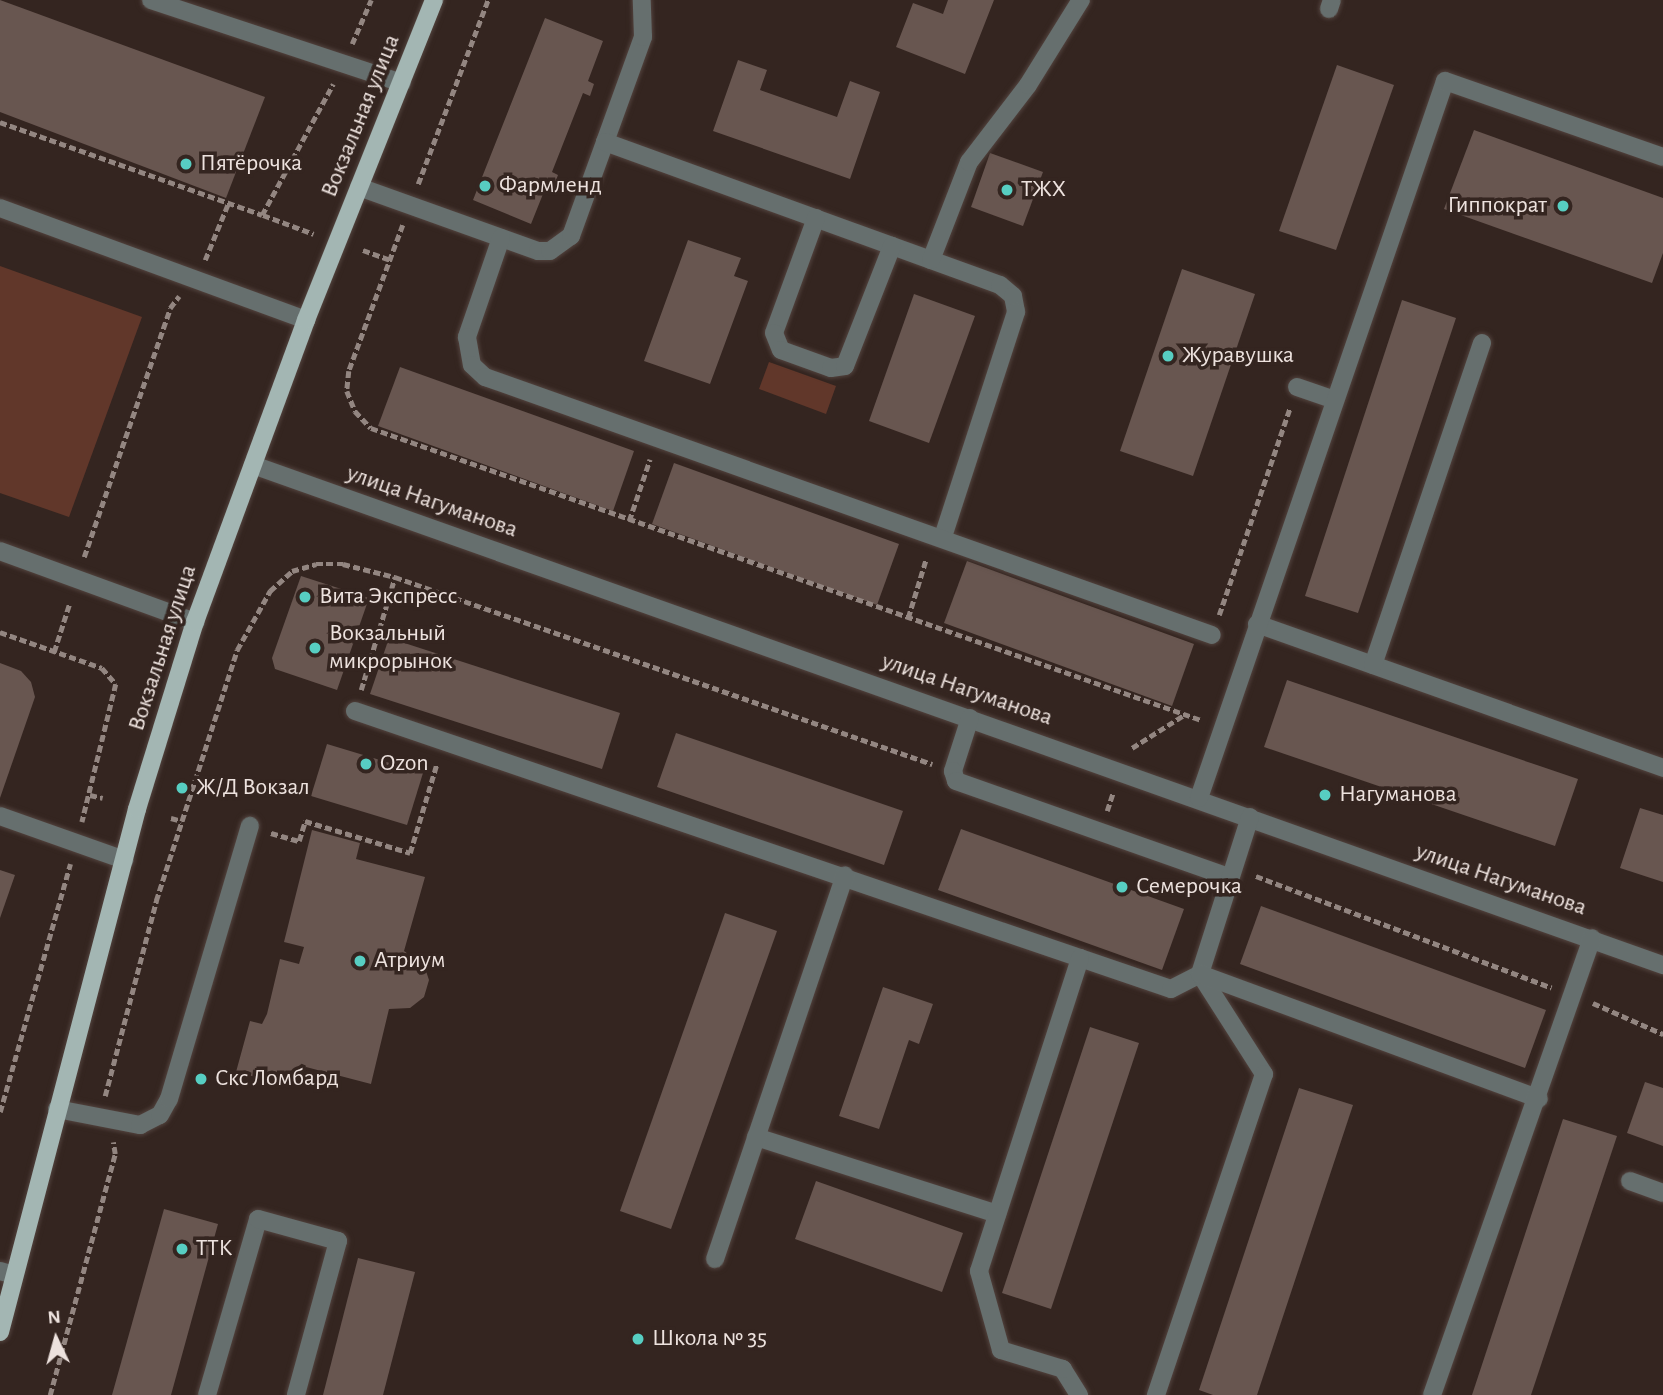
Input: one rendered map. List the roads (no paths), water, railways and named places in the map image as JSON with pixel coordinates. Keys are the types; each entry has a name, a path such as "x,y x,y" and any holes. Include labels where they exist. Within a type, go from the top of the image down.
{"main road":[{"name":"Вокзальная улица","path":"0,1332 7,1273 57,1109 124,860 195,622 306,320 434,0"}],"street":[{"path":"151,0 342,67 402,83"},
{"path":"359,187 538,251 562,246 571,236 643,37 642,0"},
{"path":"931,260 969,162 1028,85 1081,0"},
{"path":"1199,797 1445,81 1663,157"},
{"path":"604,142 1000,285 1015,302 939,535"},
{"path":"0,208 306,320"},
{"path":"816,218 774,333 781,350 831,368 845,366 892,246"},
{"path":"501,238 467,337 472,365 485,377 939,535 1212,635"},
{"path":"1373,665 1482,343"},
{"path":"1297,387 1335,400"},
{"name":"улица Нагуманова","path":"253,465 1199,797 1663,965"},
{"path":"0,551 195,622"},
{"path":"1257,624 1663,768"},
{"path":"355,711 845,875 1171,989 1200,974 1250,817"},
{"path":"970,718 953,771 956,780 1231,872"},
{"path":"0,816 124,860"},
{"path":"57,1109 109,1122 141,1125 160,1115 169,1099 250,827"},
{"path":"715,1259 845,875"},
{"path":"1432,1395 1539,1099 1592,938"},
{"path":"1079,1395 1063,1369 1001,1350 979,1271 1080,958"},
{"path":"1200,974 1539,1099"},
{"path":"1156,1395 1264,1074 1200,974"},
{"path":"756,1137 998,1214"},
{"path":"1630,1181 1663,1192"},
{"path":"208,1395 258,1219 338,1241 296,1395"}],"place":[{"name":"Пятёрочка","path":"186,164"},
{"name":"Фармленд","path":"485,186"},
{"name":"ТЖХ","path":"1007,190"},
{"name":"Гиппократ","path":"1563,206"},
{"name":"Журавушка","path":"1168,356"},
{"name":"Вита Экспресс","path":"305,597"},
{"name":"Вокзальный микрорынок","path":"315,648"},
{"name":"Ozon","path":"366,764"},
{"name":"Ж/Д Вокзал","path":"182,788"},
{"name":"Нагуманова","path":"1325,795"},
{"name":"Семерочка","path":"1122,887"},
{"name":"Атриум","path":"360,961"},
{"name":"Скс Ломбард","path":"201,1079"},
{"name":"ТТК","path":"182,1249"},
{"name":"Школа № 35","path":"638,1339"}]}
